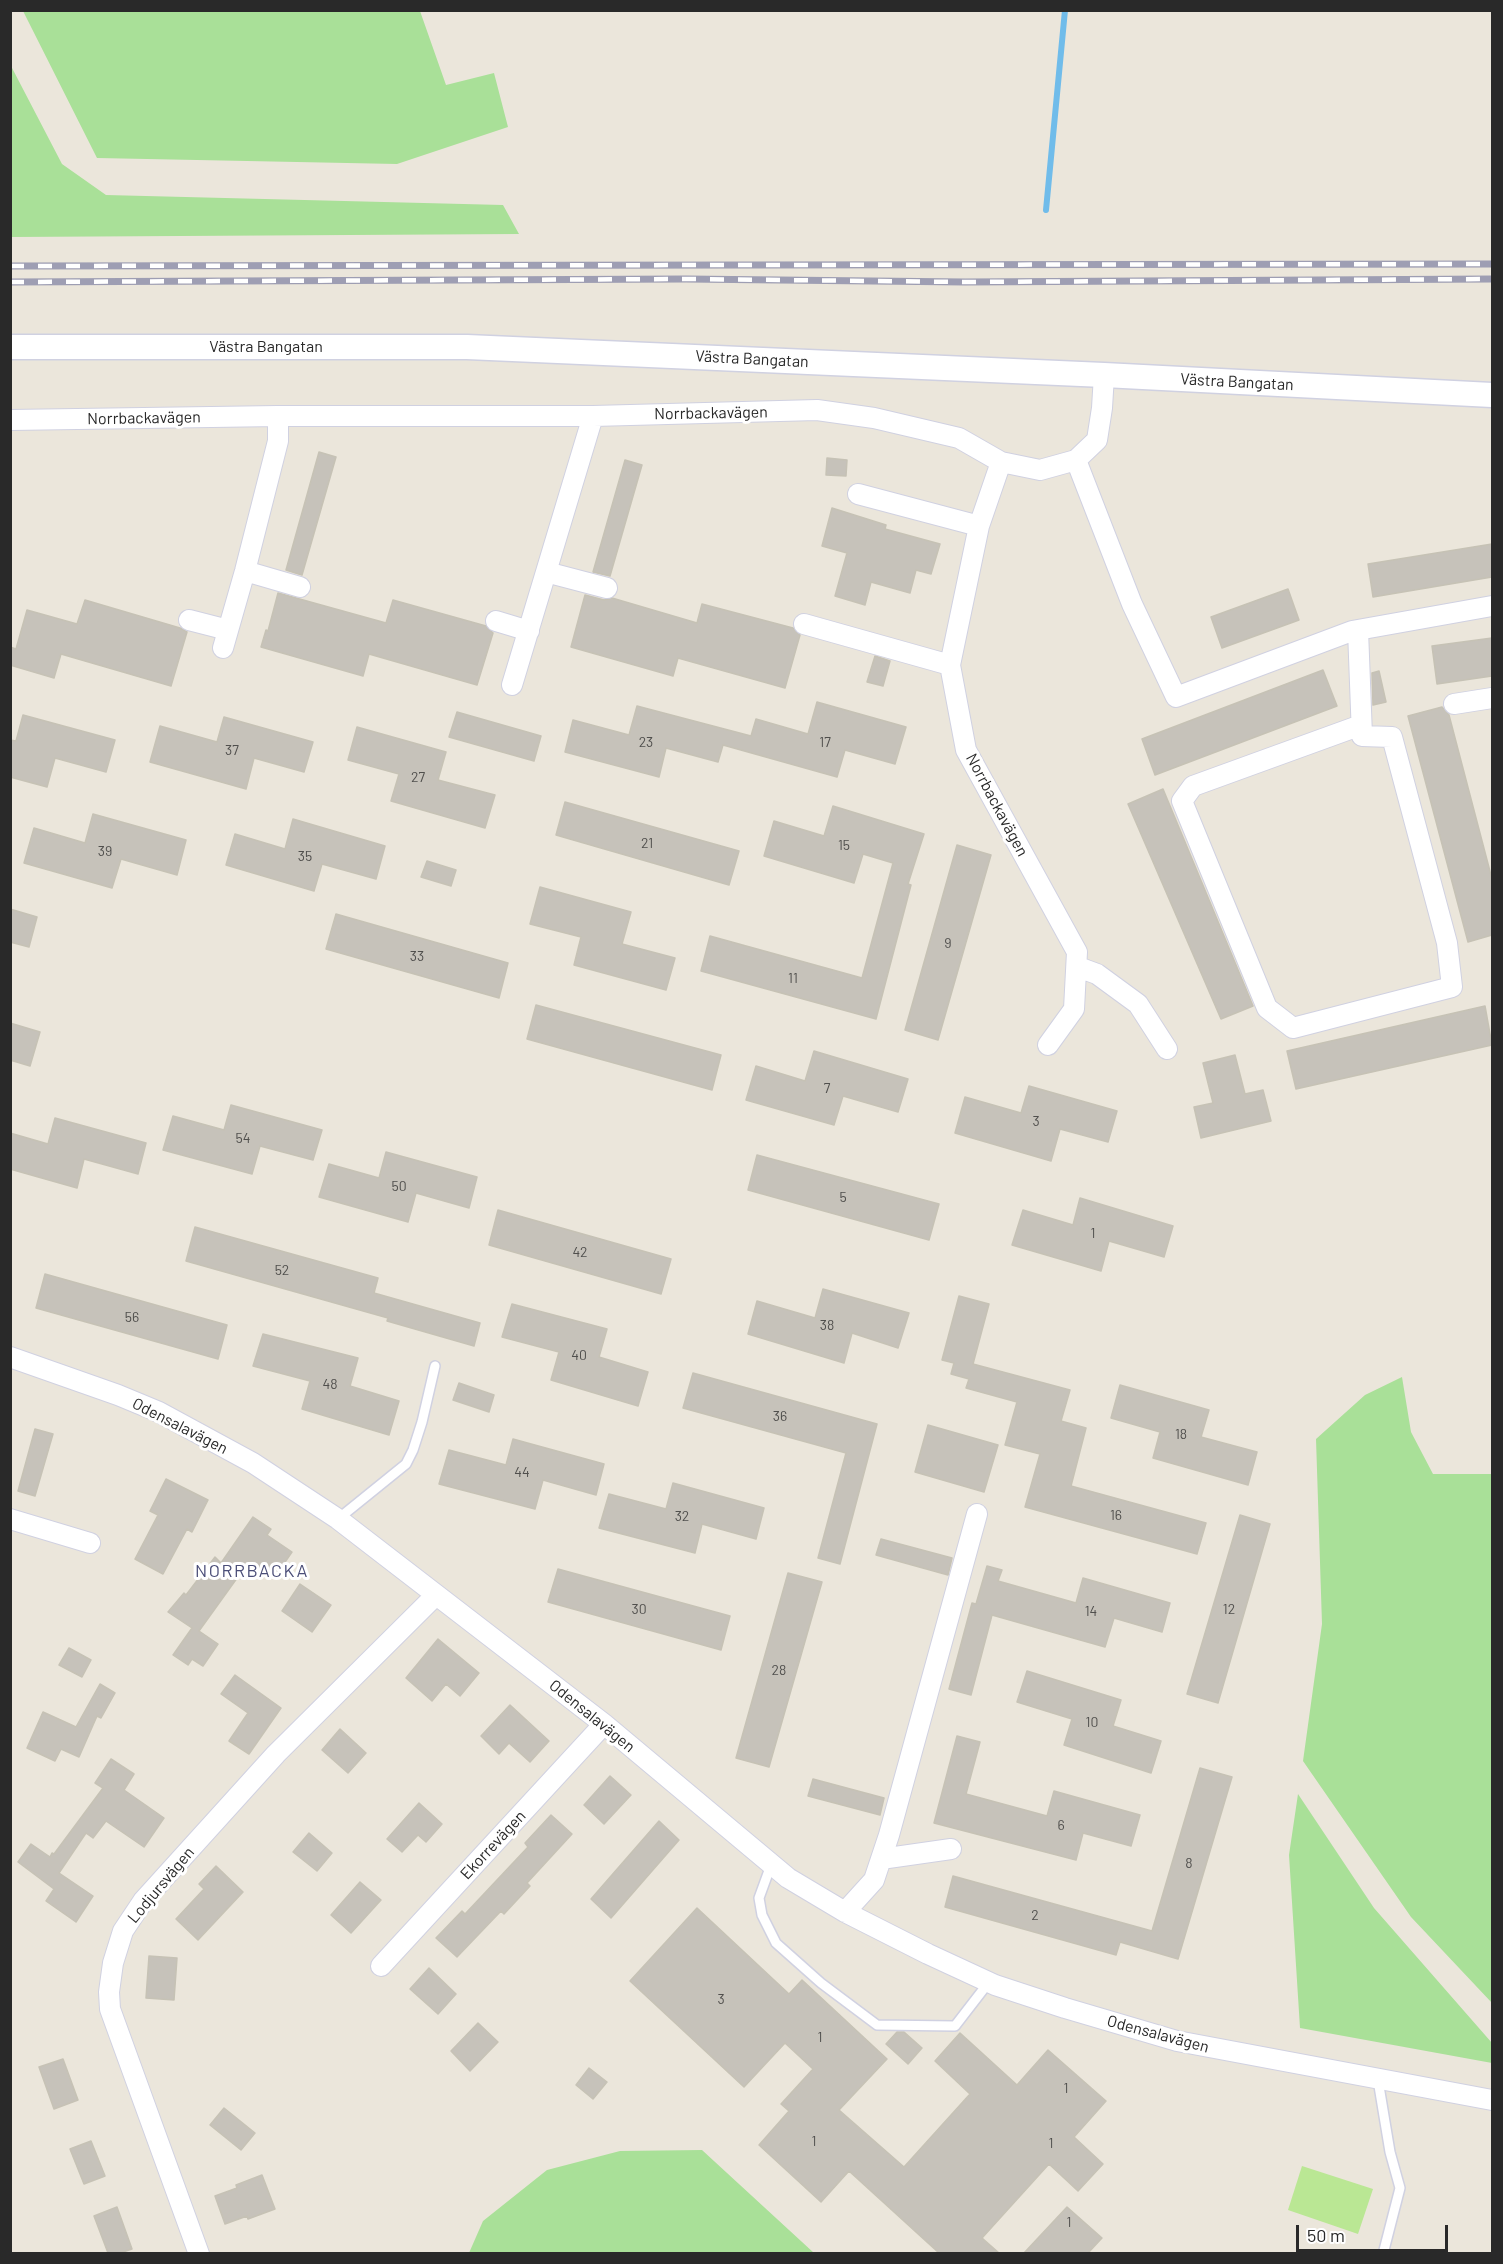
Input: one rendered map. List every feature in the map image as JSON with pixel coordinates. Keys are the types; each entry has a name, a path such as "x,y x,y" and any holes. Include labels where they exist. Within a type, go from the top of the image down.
{"street":[{"name":"Västra Bangatan","path":"10,347 467,347 1104,375 1492,395"},
{"path":"1104,375 1102,408 1096,440 1076,460 1132,604 1176,697 1358,630 1492,606"},
{"name":"Norrbackavägen","path":"10,420 278,416 593,416 817,410 874,418 959,438 1001,462 1040,470 1076,460"},
{"path":"189,620 225,639 278,441 278,416"},
{"path":"512,685 593,416"},
{"name":"Norrbackavägen","path":"1001,462 979,526 950,664 966,750 1077,952 1074,1010 1048,1045"},
{"path":"858,494 979,526"},
{"path":"245,571 300,587"},
{"path":"546,572 607,588"},
{"path":"496,621 529,631"},
{"path":"804,624 950,664"},
{"path":"1358,630 1362,736 1392,737 1447,943 1452,987 1293,1028 1267,1008 1182,801 1193,786 1361,725"},
{"path":"1454,704 1492,698"},
{"path":"1078,967 1097,975 1138,1004 1167,1049"},
{"name":"Odensalavägen","path":"10,1356 159,1412 253,1463 338,1519 604,1724 788,1878 845,1912 989,1982 1065,2008 1177,2041 1490,2100"},
{"path":"845,1912 874,1880 881,1859 977,1514"},
{"path":"10,1519 90,1543"},
{"name":"Lodjursvägen","path":"199,2253 110,2009 109,1992 113,1963 123,1931 143,1901 276,1754 436,1595"},
{"name":"Ekorrevägen","path":"381,1966 604,1724"},
{"path":"881,1859 951,1849"}],"lane":[{"path":"338,1519 364,1501 406,1464 422,1422 435,1366"},
{"path":"771,1864 759,1898 762,1915 776,1943 821,1983 877,2025 955,2026 989,1982"},
{"path":"1378,2080 1390,2152 1400,2188 1383,2253"}],"green space":[{"path":"23,11 420,11 446,85 494,73 508,127 397,164 97,158"},
{"path":"11,66 62,164 106,195 503,205 519,234 11,237"},
{"path":"1402,1377 1411,1432 1433,1474 1492,1474 1492,2003 1411,1917 1303,1761 1322,1624 1316,1439 1365,1395"},
{"path":"1298,1794 1374,1908 1492,2043 1492,2063 1300,2028 1289,1855"},
{"path":"702,2150 814,2253 469,2253 483,2221 547,2170 620,2151"},
{"path":"1302,2166 1373,2189 1358,2234 1288,2210"}],"building":[{"path":"319,452 336,457 302,575 286,570"},
{"path":"827,458 847,460 846,476 826,475"},
{"path":"625,460 642,465 610,576 593,572"},
{"path":"832,508 886,525 885,529 940,544 931,574 916,570 910,593 871,582 865,605 835,596 847,553 822,546"},
{"path":"1492,544 1492,577 1373,597 1368,564"},
{"path":"1288,589 1299,620 1222,648 1211,617"},
{"path":"278,593 386,623 393,600 486,626 493,633 477,685 369,654 363,676 261,647 266,630 268,631"},
{"path":"585,595 604,600 612,598 697,623 702,604 793,628 800,635 785,688 678,658 673,676 571,647"},
{"path":"85,600 187,632 171,686 61,654 54,678 10,665 10,647 16,649 27,610 77,624"},
{"path":"1492,638 1492,676 1437,684 1432,646"},
{"path":"875,656 890,661 883,686 867,682"},
{"path":"1323,670 1337,706 1155,775 1142,739"},
{"path":"1379,671 1386,702 1373,705 1372,673"},
{"path":"817,702 906,727 895,764 845,750 837,777 723,745 718,762 666,748 659,777 565,752 573,720 629,735 637,706 751,736 756,719 808,734"},
{"path":"1442,707 1449,715 1492,879 1492,935 1468,942 1408,716"},
{"path":"457,712 541,736 534,761 449,737"},
{"path":"23,715 115,740 106,772 55,758 47,787 10,777 10,740 16,741"},
{"path":"224,717 313,742 304,772 254,758 246,789 150,762 160,726 217,742"},
{"path":"357,727 446,752 438,780 495,795 485,828 391,801 399,774 348,760"},
{"path":"1163,789 1253,1006 1221,1019 1128,804"},
{"path":"565,802 739,851 729,885 556,835"},
{"path":"833,806 924,834 908,884 911,885 876,1019 701,971 710,936 862,978 893,863 863,854 854,883 764,856 774,821 824,836"},
{"path":"93,814 186,840 177,875 121,859 112,888 24,863 34,828 85,843"},
{"path":"293,819 385,846 376,879 322,864 314,891 226,865 235,834 285,849"},
{"path":"957,845 991,855 938,1040 905,1030"},
{"path":"427,861 456,870 451,886 421,877"},
{"path":"540,887 631,912 622,944 675,958 666,990 574,965 581,937 530,924"},
{"path":"10,909 37,917 29,947 10,942"},
{"path":"336,914 508,963 499,998 326,949"},
{"path":"536,1005 721,1055 712,1090 527,1039"},
{"path":"1485,1006 1492,1045 1296,1089 1287,1051"},
{"path":"10,1023 40,1032 30,1066 10,1060"},
{"path":"814,1051 908,1079 898,1112 843,1096 834,1125 746,1100 756,1066 805,1081"},
{"path":"1235,1055 1245,1094 1263,1090 1271,1121 1201,1138 1194,1107 1213,1103 1203,1063"},
{"path":"1029,1086 1117,1111 1108,1142 1060,1129 1051,1161 955,1133 965,1097 1021,1113"},
{"path":"231,1105 322,1130 313,1160 260,1146 252,1174 163,1150 173,1116 224,1130"},
{"path":"55,1118 146,1143 138,1174 84,1159 77,1188 10,1169 10,1133 48,1144"},
{"path":"386,1152 477,1177 469,1208 416,1193 408,1222 319,1197 329,1164 379,1178"},
{"path":"757,1155 939,1204 929,1240 748,1190"},
{"path":"1080,1198 1173,1226 1164,1257 1109,1241 1101,1271 1012,1245 1023,1210 1073,1225"},
{"path":"498,1210 671,1259 661,1294 489,1245"},
{"path":"195,1227 378,1278 374,1293 480,1323 474,1346 387,1321 388,1318 186,1261"},
{"path":"45,1274 227,1325 218,1359 36,1308"},
{"path":"823,1289 909,1313 898,1348 852,1333 844,1363 748,1334 757,1301 815,1318"},
{"path":"959,1296 989,1304 973,1364 1070,1390 1061,1421 1086,1428 1071,1486 1206,1523 1197,1554 1025,1507 1040,1454 1005,1445 1017,1402 966,1388 969,1379 951,1374 954,1363 942,1360"},
{"path":"512,1304 607,1329 599,1357 648,1372 638,1406 551,1380 559,1352 502,1337"},
{"path":"263,1334 358,1358 350,1386 399,1401 389,1435 302,1409 310,1381 253,1366"},
{"path":"693,1373 877,1424 840,1564 818,1558 846,1453 683,1408"},
{"path":"459,1383 494,1395 489,1412 453,1400"},
{"path":"1120,1385 1209,1410 1201,1437 1257,1452 1248,1485 1153,1458 1160,1432 1111,1418"},
{"path":"928,1425 998,1445 984,1492 915,1472"},
{"path":"35,1429 53,1434 35,1496 18,1491"},
{"path":"513,1439 604,1464 596,1495 543,1480 535,1509 439,1484 449,1450 506,1465"},
{"path":"166,1479 208,1500 192,1532 187,1529 163,1574 135,1559 158,1515 150,1511"},
{"path":"673,1483 764,1508 756,1539 702,1524 695,1553 599,1528 609,1494 666,1509"},
{"path":"1240,1515 1270,1524 1218,1703 1187,1694"},
{"path":"253,1517 271,1529 267,1535 292,1552 274,1578 256,1566 247,1579 240,1574 199,1631 218,1644 203,1666 192,1659 188,1665 173,1655 192,1628 168,1612 184,1593 186,1595 215,1557 221,1563"},
{"path":"881,1539 952,1558 948,1575 876,1555"},
{"path":"987,1566 1002,1570 998,1581 1076,1603 1083,1578 1170,1603 1162,1632 1114,1618 1105,1647 992,1615 971,1695 949,1689 972,1603 976,1604"},
{"path":"558,1569 730,1616 721,1650 548,1602"},
{"path":"788,1573 822,1582 769,1767 736,1758"},
{"path":"300,1584 331,1605 312,1632 282,1611"},
{"path":"438,1639 479,1673 460,1696 446,1684 432,1701 406,1678"},
{"path":"69,1648 91,1660 82,1677 59,1665"},
{"path":"1027,1671 1121,1700 1113,1726 1161,1741 1151,1773 1064,1745 1072,1719 1017,1702"},
{"path":"235,1675 281,1708 249,1754 229,1741 248,1713 221,1694"},
{"path":"100,1684 115,1693 101,1718 97,1716 79,1757 61,1749 55,1761 27,1748 43,1712 76,1727"},
{"path":"510,1705 549,1741 530,1762 509,1743 499,1754 481,1736"},
{"path":"340,1729 366,1753 348,1773 322,1750"},
{"path":"957,1736 980,1742 966,1794 1047,1816 1054,1791 1140,1815 1131,1846 1083,1833 1076,1860 934,1823"},
{"path":"111,1759 134,1774 124,1790 164,1818 144,1847 106,1821 93,1838 86,1833 59,1873 93,1896 76,1922 46,1901 54,1889 18,1862 31,1844 50,1857 52,1853 54,1854 103,1788 95,1783"},
{"path":"1200,1768 1232,1777 1178,1959 1120,1942 1116,1955 945,1907 953,1876 1152,1931"},
{"path":"610,1776 631,1795 604,1824 584,1805"},
{"path":"813,1779 884,1798 880,1815 808,1796"},
{"path":"419,1803 442,1824 426,1842 418,1835 402,1852 387,1839"},
{"path":"551,1815 572,1834 527,1883 530,1886 504,1914 501,1911 457,1957 436,1938 462,1911 465,1914 528,1847 525,1843"},
{"path":"659,1821 679,1840 611,1918 591,1899"},
{"path":"309,1833 332,1853 317,1871 293,1852"},
{"path":"216,1866 243,1892 198,1940 176,1919 204,1889 199,1884"},
{"path":"360,1882 381,1900 351,1933 331,1915"},
{"path":"697,1908 789,1994 802,1980 887,2059 839,2110 904,2167 970,2094 935,2061 960,2033 1017,2085 1048,2050 1106,2101 1074,2137 1103,2164 1078,2191 1049,2164 982,2238 999,2253 939,2253 849,2171 821,2202 759,2145 789,2111 781,2104 813,2069 785,2043 744,2087 630,1981"},
{"path":"149,1956 177,1958 174,2000 146,1998"},
{"path":"429,1968 456,1994 438,2014 410,1989"},
{"path":"478,2023 498,2042 470,2071 451,2051"},
{"path":"897,2032 904,2032 922,2048 908,2064 886,2044"},
{"path":"63,2059 78,2100 54,2109 39,2067"},
{"path":"589,2068 607,2082 593,2099 576,2085"},
{"path":"224,2108 255,2133 241,2150 210,2125"},
{"path":"91,2141 105,2176 84,2184 70,2149"},
{"path":"262,2175 275,2209 248,2219 247,2216 225,2224 215,2196"},
{"path":"117,2207 132,2249 120,2253 108,2253 94,2216"},
{"path":"1067,2207 1102,2238 1088,2253 1024,2253"}],"waterway":[{"path":"1046,210 1065,10"}],"railway":[{"path":"10,266 1492,264"},
{"path":"10,282 686,279 965,282 1492,279"}],"district":[{"name":"NORRBACKA","path":"252,1571"}]}
